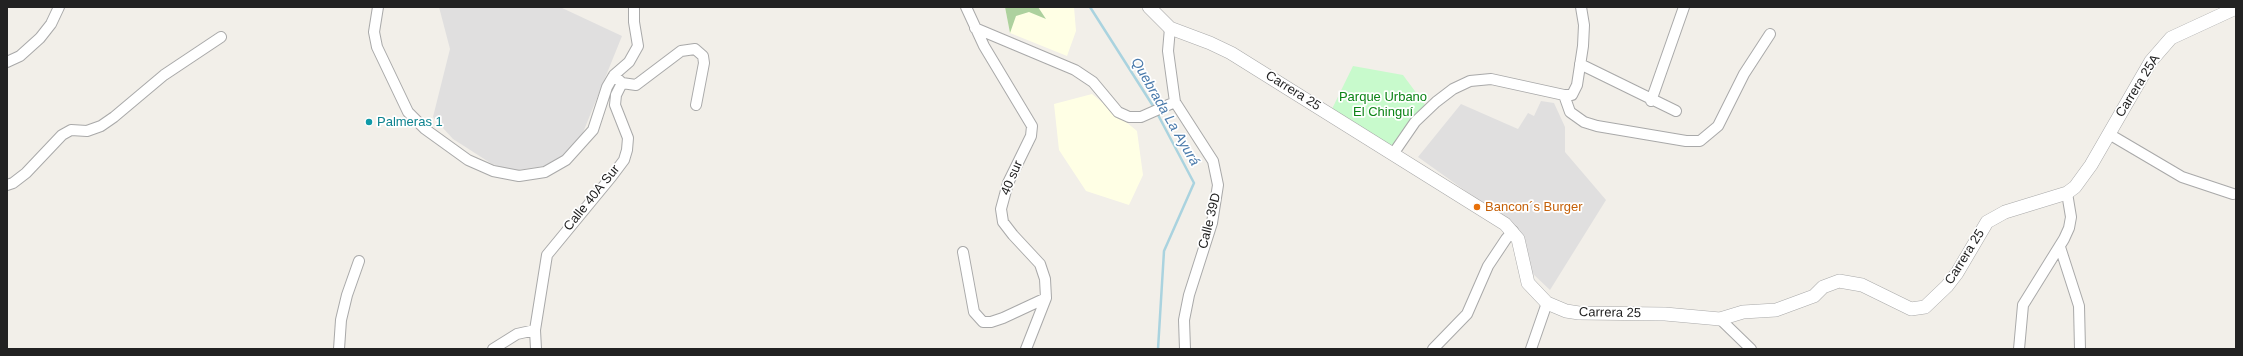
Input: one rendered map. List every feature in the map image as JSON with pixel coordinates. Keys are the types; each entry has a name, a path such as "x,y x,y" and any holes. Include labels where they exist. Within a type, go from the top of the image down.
{"street":[{"path":"7,62 20,56 40,38 51,24 59,7"},
{"path":"378,7 374,32 377,47 408,112 425,129 468,160 493,171 519,176 545,172 566,160 594,130 607,87 614,75 629,62 638,46 634,22 634,7"},
{"name":"40 sur","path":"966,7 974,28 1032,126 1031,136 1008,182 1001,209 1003,222 1040,264 1045,278 1046,298 1026,349"},
{"path":"974,28 1075,70 1093,82 1118,112 1129,117 1141,117 1175,102 1168,51 1170,28 1149,7"},
{"path":"1393,154 1416,122 1436,102 1453,89 1470,81 1491,79 1564,95 1572,95 1576,90 1584,25 1581,7"},
{"path":"1651,100 1684,7"},
{"name":"Carrera 25A","path":"2067,193 2082,179 2151,61 2171,38 2236,8"},
{"name":"Carrera 25","path":"1170,28 1210,43 1231,53 1479,206 1513,231 1521,247 1522,261 1528,283 1547,303 1579,313 1665,314 1720,319 1731,314 1776,310 1814,296 1831,283 1839,282 1862,285 1912,309 1919,310 1925,307 1948,286 1987,222 2005,212 2067,193"},
{"path":"1564,95 1570,112 1580,120 1597,126 1686,141 1700,141 1718,126 1744,74 1770,34"},
{"path":"7,185 13,183 26,173 62,135 71,130 87,131 100,126 114,117 164,75 221,36"},
{"path":"614,75 622,83 636,85 681,51 695,49 703,56 704,63 696,105"},
{"path":"1580,64 1676,111"},
{"name":"Calle 40A Sur","path":"536,349 535,330 547,255 612,176 625,155 628,138 615,100 622,83"},
{"name":"Calle 39D","path":"1175,102 1213,161 1218,185 1212,223 1189,295 1184,320 1185,349"},
{"path":"2109,134 2182,177 2233,194"},
{"path":"2019,349 2023,305 2060,247 2069,228 2071,217 2067,193"},
{"path":"1433,349 1467,314 1488,266 1513,231"},
{"path":"2060,247 2079,306 2080,349"},
{"path":"963,252 974,312 983,322 991,322 1003,318 1046,298"},
{"path":"340,349 341,320 347,295 359,261"},
{"path":"1531,349 1547,303"},
{"path":"1720,319 1751,349"},
{"path":"493,349 517,334 535,330"}],"shaded area":[{"path":"439,7 560,7 622,36 582,135 557,164 512,171 492,164 453,139 433,117 450,49"},
{"path":"1005,7 1074,7 1076,31 1067,56 1010,33"},
{"path":"1092,94 1137,131 1143,175 1129,205 1086,191 1059,150 1054,104"},
{"path":"1541,101 1554,103 1565,127 1565,152 1606,200 1550,290 1531,272 1516,227 1418,157 1461,104 1518,129 1528,113 1534,116"}],"green space":[{"path":"1005,7 1038,7 1046,19 1029,12 1016,16 1010,33"},
{"name":"Parque Urbano El Chinguí","path":"1353,66 1403,75 1426,106 1391,148 1331,111"}],"waterway":[{"name":"Quebrada La Ayurá","path":"1090,7 1155,109"},
{"name":"Quebrada La Ayurá","path":"1157,113 1194,183 1164,251 1158,349"}],"place":[{"name":"Palmeras 1","path":"369,122"},
{"name":"Bancon´s Burger","path":"1477,207"}]}
